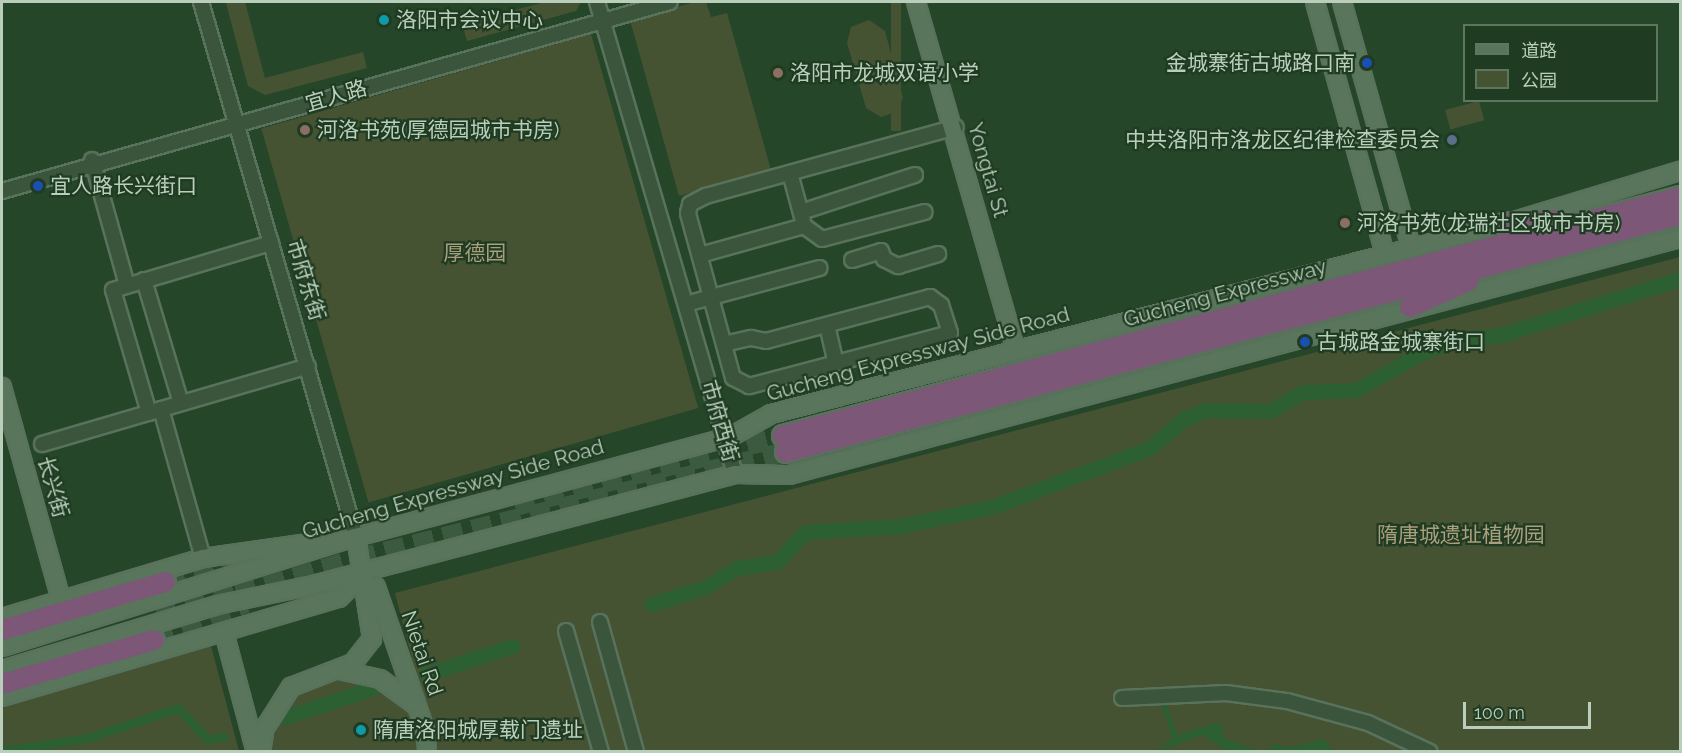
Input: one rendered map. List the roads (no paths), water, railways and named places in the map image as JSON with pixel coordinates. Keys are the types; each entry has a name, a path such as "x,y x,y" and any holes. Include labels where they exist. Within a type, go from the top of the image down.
{"highway":[{"name":"Gucheng Expressway","path":"1677,204 1604,235 1519,258 784,444 1609,215 1677,204"},
{"path":"1504,224 1609,215"},
{"path":"1410,308 1519,258 1680,228"},
{"path":"2,630 165,582"},
{"path":"2,684 154,640"}],"main road":[{"name":"Yongtai St","path":"916,2 1018,350"},
{"name":"Yongtai St","path":"921,2 954,127"},
{"path":"1315,2 1385,254"},
{"path":"1342,2 1411,247"},
{"name":"Gucheng Expressway Side Road","path":"2,647 359,536 728,436 771,414 1504,224 1680,171"},
{"path":"2,670 217,605 368,571 735,474 789,474 1680,238"},
{"name":"长兴街","path":"2,387 58,601"},
{"name":"长兴街","path":"2,416 58,601"},
{"path":"2,618 203,558 359,536"},
{"name":"市府东街","path":"359,536 368,571"},
{"path":"2,697 339,598 368,571"},
{"path":"261,752 265,728 291,687 330,669 353,663 372,639 368,571"},
{"name":"Nietai Rd","path":"368,571 417,706 427,752"},
{"path":"224,632 256,752"},
{"path":"330,669 380,679 417,706"}],"street":[{"name":"市府东街","path":"201,2 238,120 359,536"},
{"name":"市府东街","path":"210,2 238,120 271,243 359,536"},
{"name":"宜人路","path":"2,186 93,162 604,12 645,2"},
{"name":"宜人路","path":"604,12 670,2"},
{"name":"市府西街","path":"604,12 693,302 728,436 735,474"},
{"name":"市府西街","path":"604,12 728,436"},
{"path":"724,344 751,338 766,341 930,297 946,316 950,333 749,386 733,378 688,213 690,204 954,127"},
{"name":"宜人路","path":"2,191 93,162"},
{"path":"93,162 127,285"},
{"path":"790,173 803,219 822,239 925,212"},
{"path":"700,255 803,219 915,175"},
{"path":"868,227 884,259 898,266 938,254"},
{"path":"203,558 113,290 271,243"},
{"path":"852,260 881,251"},
{"path":"693,302 820,268"},
{"path":"144,280 181,403"},
{"path":"827,325 836,363"},
{"path":"42,444 308,366"},
{"path":"600,622 636,752"},
{"path":"566,631 601,752"},
{"path":"1122,698 1226,693 1287,701 1368,723 1430,752"}],"waterway":[{"path":"652,604 706,587 736,568 777,562 805,532 901,526 995,506 1150,448 1184,419 1206,410 1270,411 1303,392 1356,390 1423,352 1458,339 1501,335 1680,279"},
{"path":"426,674 513,646"},
{"path":"286,717 373,688"},
{"path":"2,751 87,738 178,708 207,739 224,737"}],"tunnel":[{"path":"515,506 783,436"},
{"path":"237,595 356,559 786,452"},
{"path":"165,582 232,570"},
{"path":"155,608 250,579"},
{"path":"154,640 246,603"}],"place":[{"name":"洛阳市会议中心","path":"384,20"},
{"name":"金城寨街古城路口南","path":"1367,63"},
{"name":"洛阳市龙城双语小学","path":"778,73"},
{"name":"河洛书苑(厚德园城市书房)","path":"305,130"},
{"name":"中共洛阳市洛龙区纪律检查委员会","path":"1452,140"},
{"name":"宜人路长兴街口","path":"38,186"},
{"name":"河洛书苑(龙瑞社区城市书房)","path":"1345,223"},
{"name":"古城路金城寨街口","path":"1305,342"},
{"name":"隋唐洛阳城厚载门遗址","path":"361,730"}],"park label":[{"name":"厚德园","path":"475,253"},
{"name":"隋唐城遗址植物园","path":"1461,535"}]}
